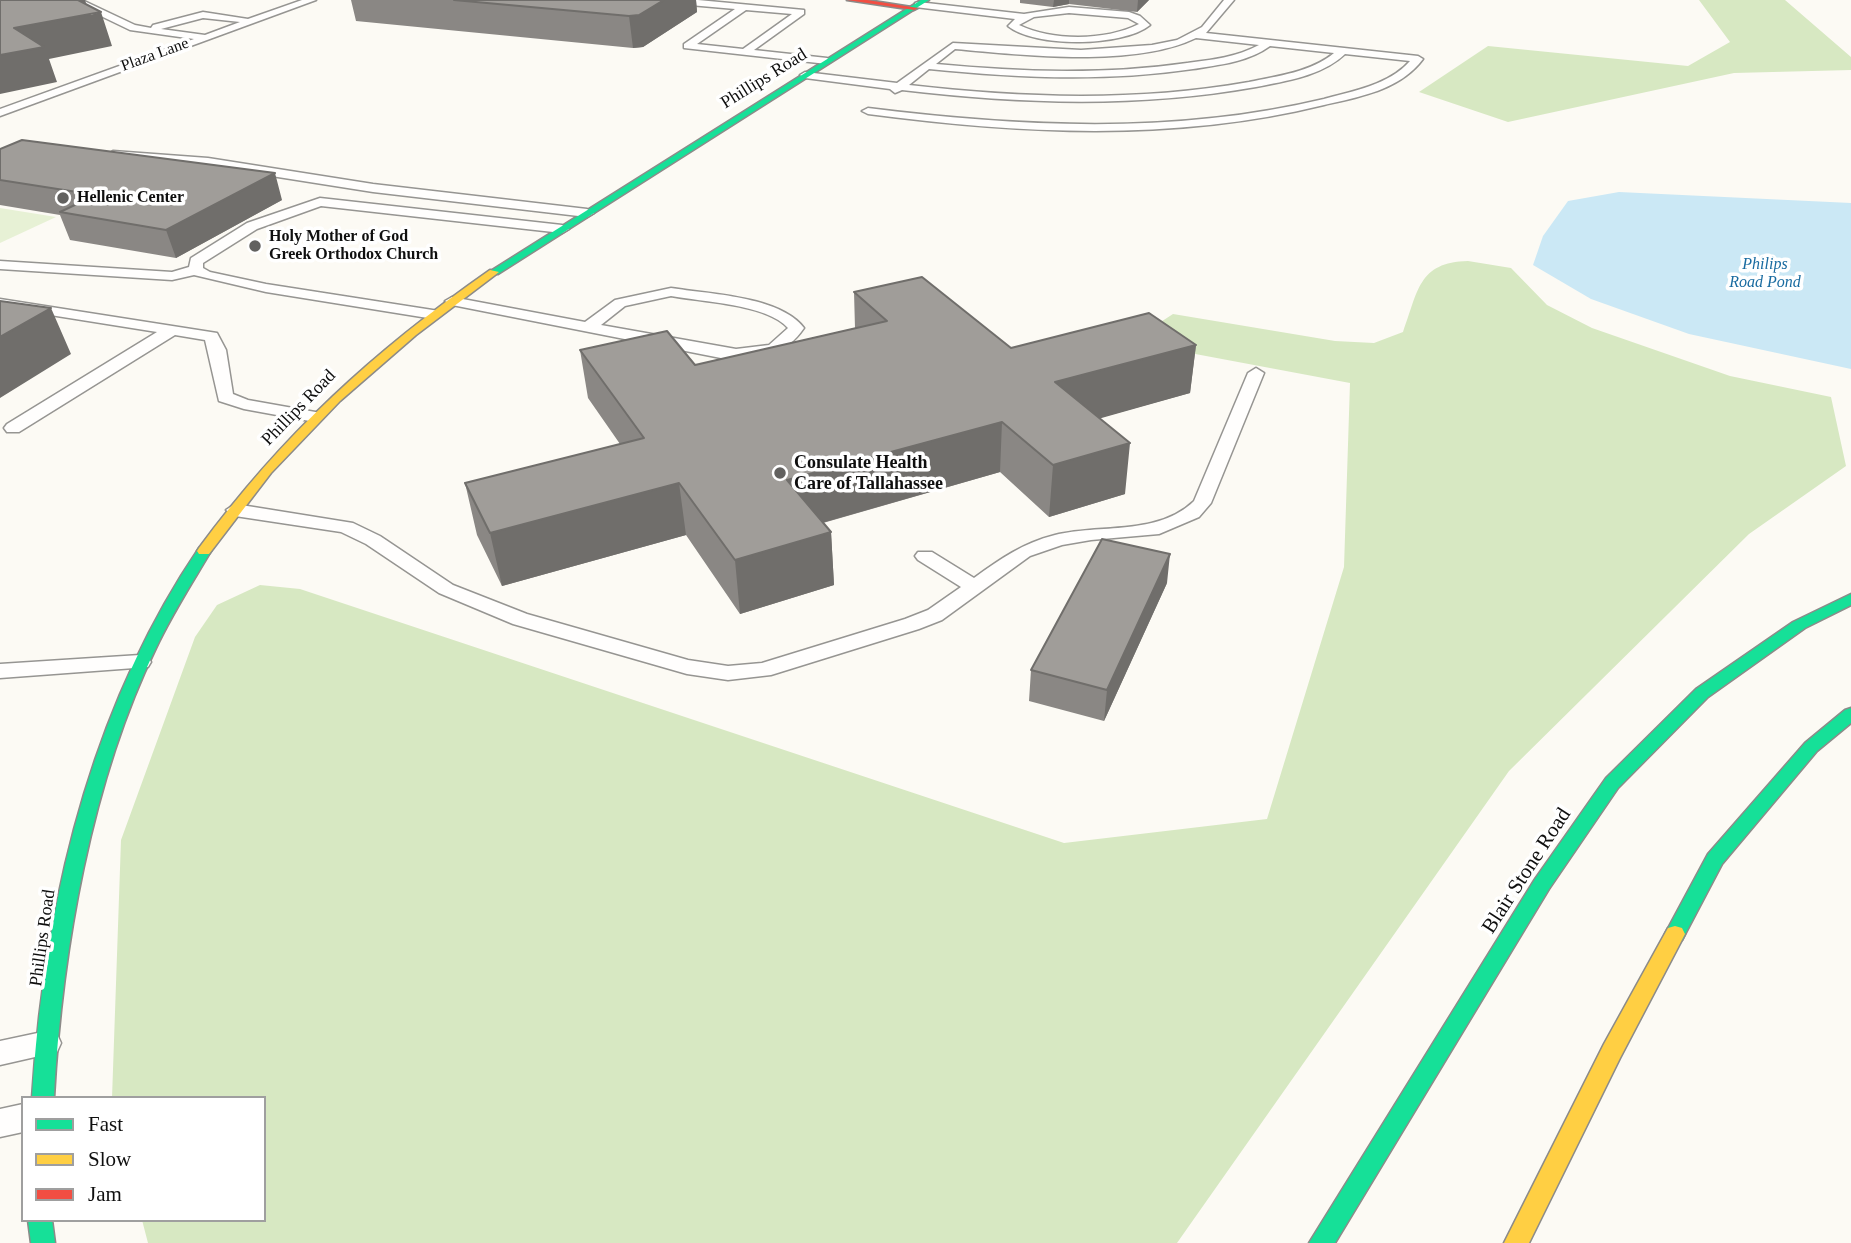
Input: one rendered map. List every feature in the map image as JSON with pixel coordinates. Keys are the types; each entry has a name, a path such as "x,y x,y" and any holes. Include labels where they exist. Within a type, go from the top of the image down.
{"street":[{"path":"850,0 917,6"},
{"name":"Phillips Road","path":"43,1096 47,1043 71,880 109,736 140,662 188,575 249,490 315,417 369,365 434,314 587,213 917,6"},
{"name":"Blair Stone Road","path":"1321,1243 1542,884 1612,783 1702,693 1799,625 1851,599"},
{"path":"1516,1243 1612,1051 1715,859 1811,747 1851,714"},
{"path":"40,1222 43,1243"}],"lane":[{"name":"Plaza Lane","path":"0,113 310,0"},
{"path":"667,0 801,12 745,52"},
{"path":"1196,35 1418,59 1402,74 1385,84 1321,103 1245,117 1141,126 1007,126 868,111 953,46 1051,53 1123,50 1169,44 1203,31 1229,0"},
{"path":"81,1 133,28 203,38"},
{"path":"917,6 1020,20 1053,11 1087,10 1129,15 1144,25 1125,34 1098,37 1033,34 1013,26 1020,20"},
{"path":"744,7 688,46 827,61"},
{"path":"146,30 203,15 250,21"},
{"path":"1098,37 1245,117"},
{"path":"926,66 1072,76 1159,70 1230,59 1268,43"},
{"path":"805,75 1003,98 1074,101 1202,93 1303,72 1325,64 1342,51"},
{"path":"99,154 198,161 373,188 587,213"},
{"path":"196,270 196,261 202,255 252,226 320,202 562,229"},
{"path":"0,265 172,276 196,270 205,275 266,288 434,314"},
{"path":"452,301 726,354 748,355 778,347 796,328 794,323 781,314 671,292 620,303 588,327"},
{"path":"0,303 211,336 219,347 221,386 225,397 244,404 315,417"},
{"path":"13,428 172,330"},
{"path":"235,510 345,527 373,540 446,589 520,619 687,667 728,673 763,670 935,615 1023,552 1058,540 1091,534 1152,530 1192,513 1202,503 1256,373"},
{"path":"925,556 975,587"},
{"path":"0,671 140,662"},
{"path":"0,1053 47,1043"},
{"path":"0,1123 21,1118"}],"green space":[{"path":"1699,0 1785,0 1851,57 1851,70 1734,73 1508,122 1419,92 1488,46 1688,66 1730,42"},
{"path":"0,208 56,217 0,243"},
{"path":"1468,261 1511,268 1547,305 1592,328 1730,376 1831,397 1846,466 1749,534 1509,771 1177,1243 148,1243 143,1222 266,1222 266,1096 112,1096 121,840 195,637 217,605 260,585 300,589 1064,843 1267,819 1344,567 1350,383 1158,347 1153,327 1173,314 1335,341 1374,343 1403,332 1422,282 1429,273 1451,263"}],"water":[{"name":"Philips Road Pond","path":"1619,192 1851,203 1851,369 1689,334 1591,299 1533,265 1543,236 1568,201"}],"building":[{"path":"0,0 78,0 101,12 14,28 44,47 0,55"},
{"path":"454,0 664,0 639,15 629,16"},
{"path":"22,140 275,173 166,230 60,212 96,195 0,180 0,149"},
{"path":"922,277 1011,348 1149,313 1196,345 1055,382 1130,443 1053,465 1002,422 787,480 831,532 735,560 679,483 490,533 465,483 644,438 580,350 667,331 695,365 887,321 854,292"},
{"path":"0,301 51,308 0,337"},
{"path":"1102,539 1170,554 1107,690 1031,670"}],"traffic: fast":[{"path":"494,272 926,0"},
{"path":"43,1096 48,1035 66,916 90,806 106,752 147,649 204,551"},
{"path":"1321,1243 1542,884 1612,783 1702,693 1799,625 1851,599"},
{"path":"1675,934 1715,859 1811,747 1851,714"},
{"path":"40,1222 43,1243"}],"traffic: slow":[{"path":"204,551 234,509 267,470 336,398 412,332 494,272"},
{"path":"1516,1243 1612,1051 1675,934"}],"traffic: jam":[{"path":"850,0 914,8"}],"place":[{"name":"Hellenic Center","path":"63,198"},
{"name":"Holy Mother of God Greek Orthodox Church","path":"255,246"},
{"name":"Consulate Health Care of Tallahassee","path":"780,473"}]}
